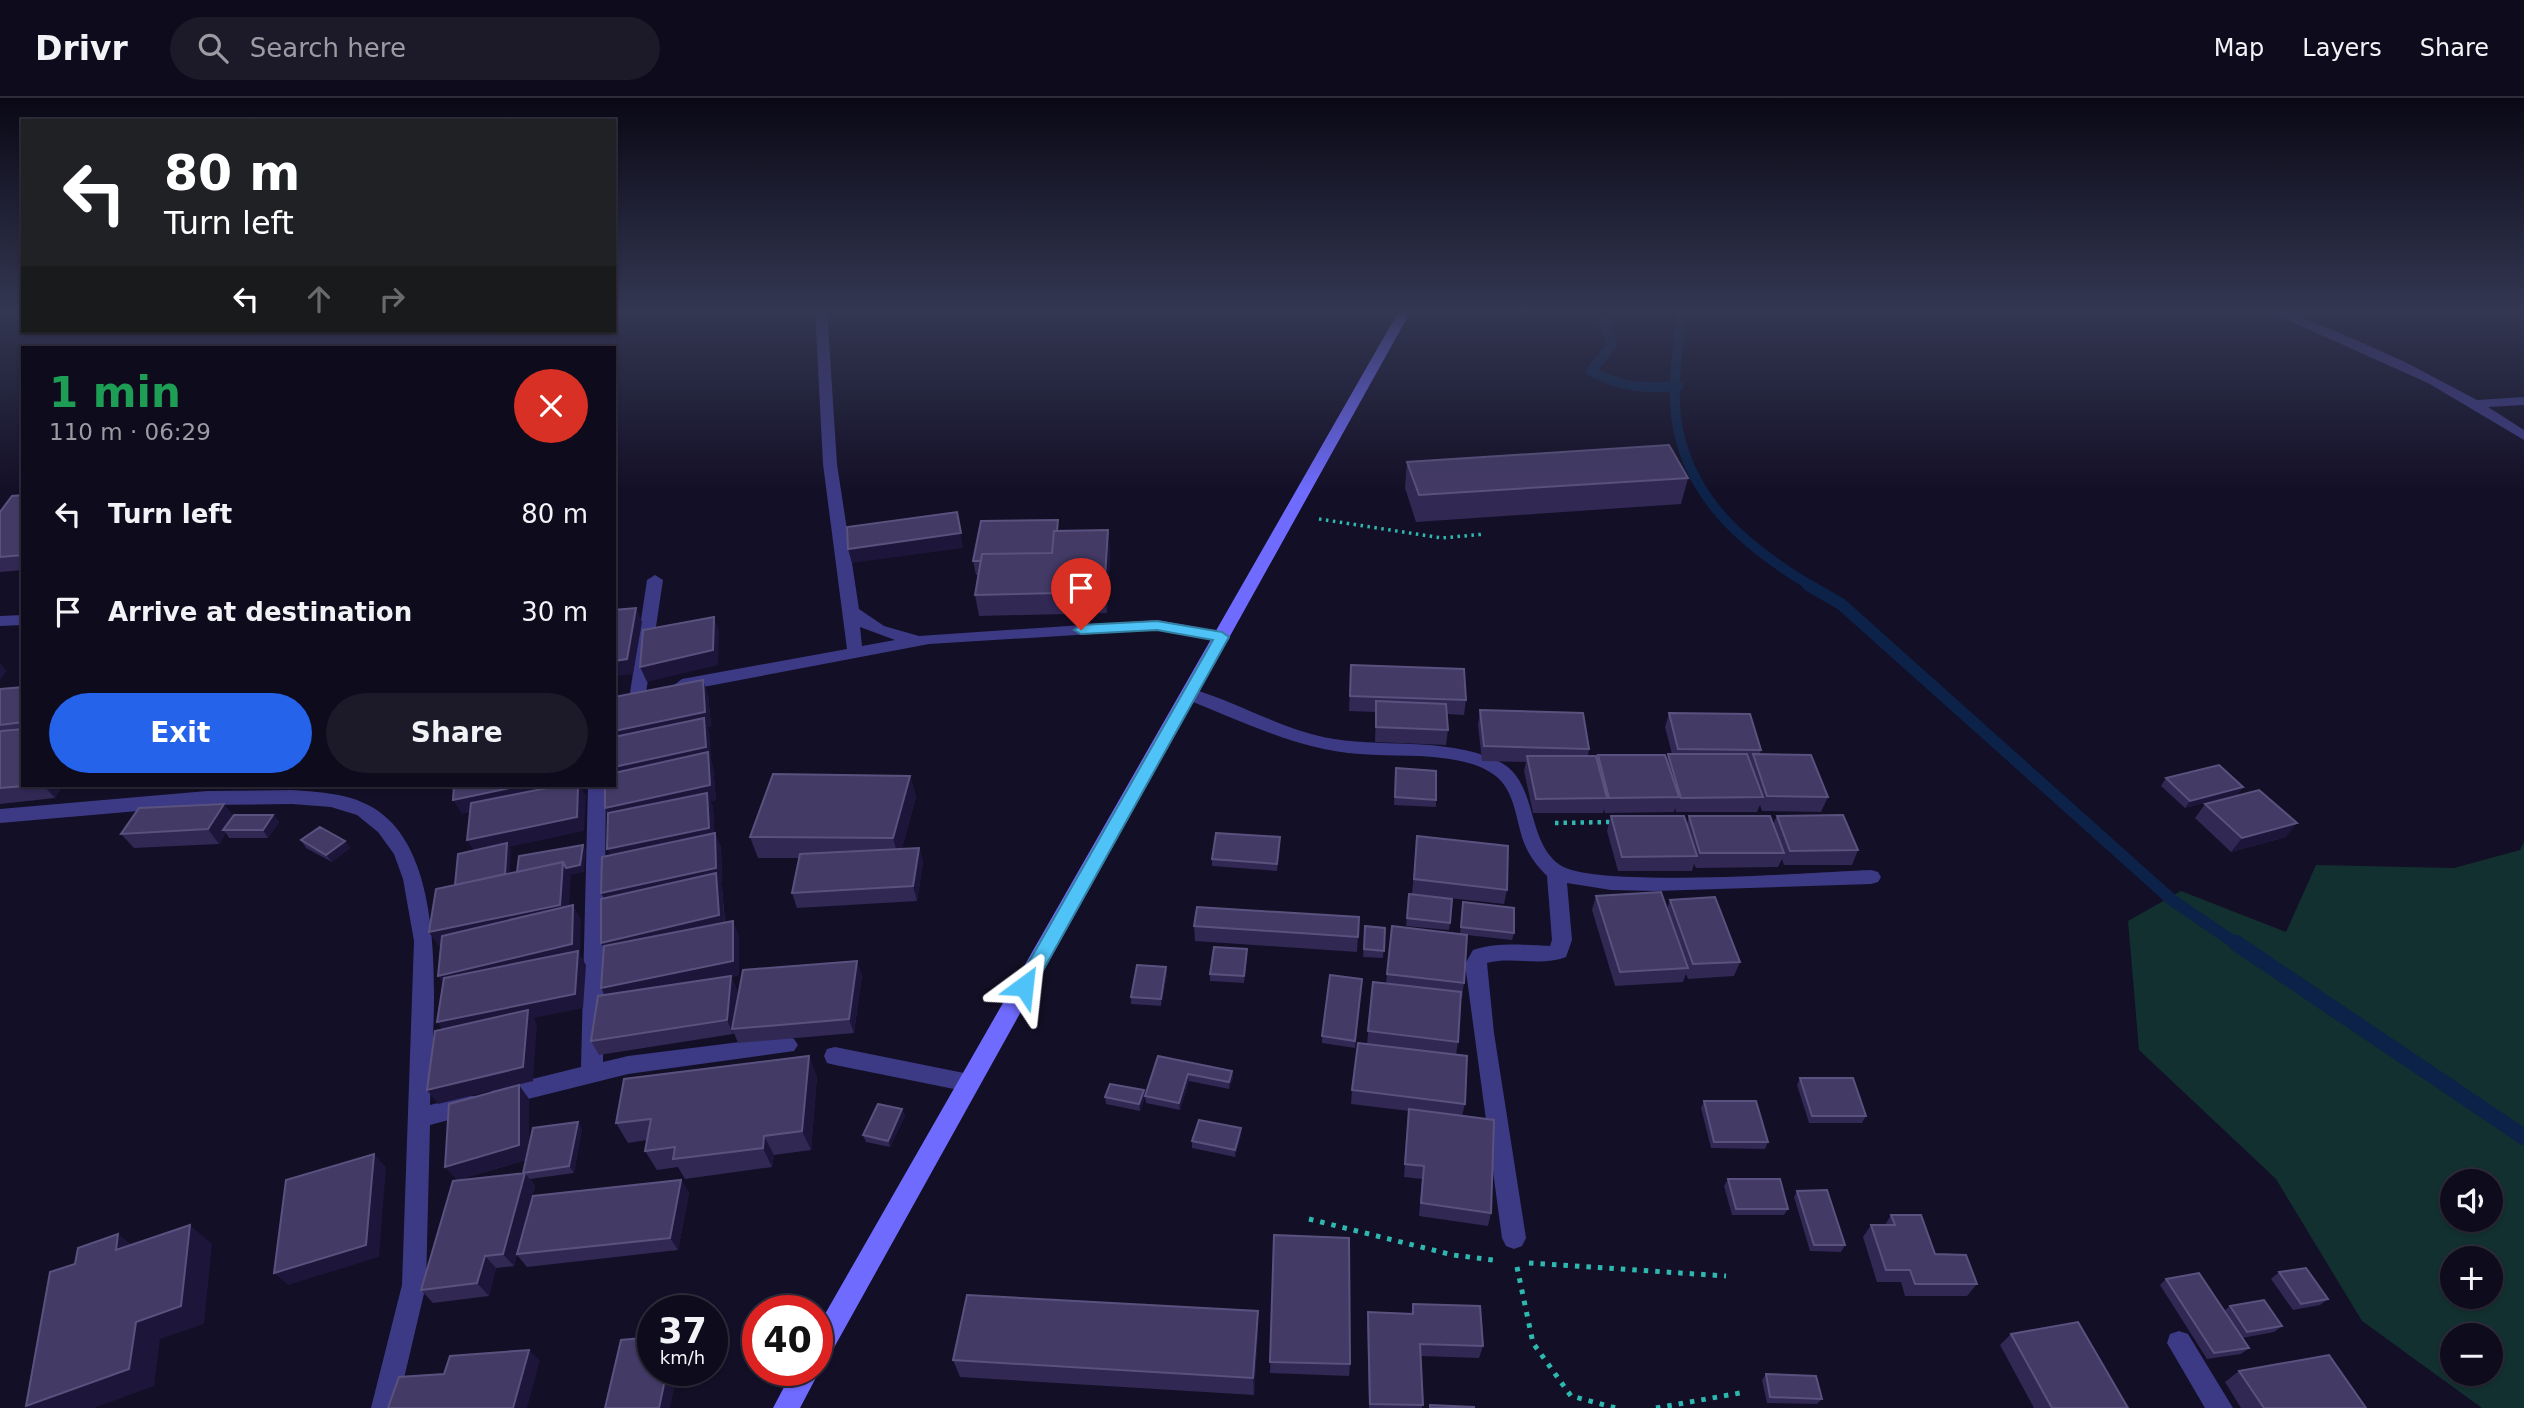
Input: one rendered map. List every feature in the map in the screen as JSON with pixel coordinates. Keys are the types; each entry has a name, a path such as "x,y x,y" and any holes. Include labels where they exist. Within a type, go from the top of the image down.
{"street":[{"path":"825,370 830,464 855,653"},
{"path":"833,1325 1371,370"},
{"path":"2416,370 2479,403 2524,436"},
{"path":"2479,403 2524,401"},
{"path":"655,580 646,692 929,639 1157,625 1222,637"},
{"path":"851,611 868,626 896,636 929,639"},
{"path":"0,621 21,620"},
{"path":"1189,694 1325,743 1451,752 1493,765 1514,783 1526,824 1542,860 1556,873 1581,880 1623,884 1871,877"},
{"path":"592,1072 597,787"},
{"path":"0,816 207,798 278,797 331,800 363,810 385,827 402,852 413,879 424,941 414,1285 384,1408"},
{"path":"1514,1238 1475,964 1480,956 1497,952 1551,954 1559,951 1562,940 1556,873"},
{"path":"419,1118 592,1072 787,1045"},
{"path":"835,1056 970,1083"},
{"path":"2179,1343 2220,1408"},
{"path":"786,1408 798,1386"}],"path":[{"path":"1290,514 1442,538 1485,534"},
{"path":"1526,824 1622,822"},
{"path":"1514,1238 1516,1263 1533,1343 1571,1396 1603,1407 1616,1408"},
{"path":"1656,1408 1740,1393"}],"green space":[{"path":"2524,842 2524,1408 2482,1408 2452,1386 2503,1386 2503,1323 2440,1323 2440,1378 2362,1321 2276,1179 2139,1050 2128,921 2181,891 2286,932 2316,865 2454,868 2520,850"}],"building":[{"path":"1669,445 1688,478 1419,495 1407,462"},
{"path":"21,495 21,555 0,557 0,512 12,496"},
{"path":"957,512 961,533 848,549 847,527"},
{"path":"1058,520 1052,553 982,554 981,561 973,561 981,521"},
{"path":"1108,530 1104,592 975,595 982,554 1052,553 1054,531"},
{"path":"636,608 627,659 616,661 616,610"},
{"path":"714,617 713,650 640,667 643,630"},
{"path":"1351,665 1464,669 1466,700 1350,696"},
{"path":"703,680 705,712 616,731 616,697"},
{"path":"21,687 21,722 0,725 0,689"},
{"path":"1376,701 1446,704 1448,730 1376,727"},
{"path":"1480,710 1583,713 1589,749 1484,746"},
{"path":"1669,713 1750,714 1761,750 1678,749"},
{"path":"704,718 706,747 616,767 616,737"},
{"path":"21,729 21,786 0,788 1,731"},
{"path":"708,752 710,785 605,808 605,787 616,787 616,773"},
{"path":"1668,754 1747,754 1763,797 1681,798"},
{"path":"1753,754 1811,755 1828,797 1767,796"},
{"path":"1598,755 1665,755 1679,797 1609,798"},
{"path":"1527,756 1596,756 1607,798 1536,799"},
{"path":"2219,765 2243,787 2190,801 2166,778"},
{"path":"1396,768 1436,771 1436,800 1395,797"},
{"path":"773,774 910,776 893,838 750,837"},
{"path":"454,787 514,787 453,800"},
{"path":"552,787 578,787 577,817 467,840 471,803"},
{"path":"2259,790 2297,823 2242,838 2205,804"},
{"path":"707,793 709,828 607,849 608,813"},
{"path":"224,804 208,829 121,834 139,808"},
{"path":"234,815 273,815 263,830 223,830"},
{"path":"1843,815 1858,850 1790,851 1777,816"},
{"path":"1611,816 1684,816 1697,856 1622,857"},
{"path":"1689,816 1770,816 1784,853 1700,853"},
{"path":"320,827 345,841 326,855 301,840"},
{"path":"715,833 716,868 601,893 602,857"},
{"path":"1216,833 1280,837 1277,864 1212,859"},
{"path":"1417,836 1508,846 1507,890 1414,879"},
{"path":"507,843 505,874 455,885 458,854"},
{"path":"583,845 580,865 566,868 563,862 517,872 519,856"},
{"path":"919,848 913,886 792,893 800,854"},
{"path":"563,862 560,905 429,932 436,889"},
{"path":"716,873 719,915 601,943 601,899"},
{"path":"1661,892 1688,968 1620,972 1596,896"},
{"path":"1409,894 1452,899 1450,923 1407,918"},
{"path":"1715,897 1740,962 1693,964 1670,900"},
{"path":"1463,902 1514,908 1514,933 1461,927"},
{"path":"573,905 572,944 438,976 442,936"},
{"path":"1197,907 1359,917 1358,937 1194,926"},
{"path":"733,921 733,961 601,988 604,946"},
{"path":"1365,926 1385,928 1384,951 1364,949"},
{"path":"1392,926 1467,935 1464,983 1387,974"},
{"path":"1214,947 1247,949 1244,976 1210,974"},
{"path":"578,951 575,994 437,1022 444,978"},
{"path":"857,961 849,1019 732,1029 743,970"},
{"path":"1137,965 1166,967 1161,999 1131,997"},
{"path":"1330,975 1362,979 1355,1041 1322,1036"},
{"path":"731,976 727,1020 591,1041 598,996"},
{"path":"1373,982 1461,992 1458,1042 1368,1031"},
{"path":"528,1010 523,1067 427,1090 435,1031"},
{"path":"1358,1043 1467,1056 1465,1104 1352,1090"},
{"path":"809,1056 802,1131 764,1136 763,1148 673,1159 675,1147 645,1151 651,1119 616,1123 624,1079"},
{"path":"1158,1056 1232,1071 1229,1082 1188,1074 1179,1103 1145,1096"},
{"path":"1800,1078 1853,1078 1866,1116 1812,1116"},
{"path":"1110,1084 1144,1090 1139,1104 1105,1097"},
{"path":"519,1085 519,1145 445,1167 449,1104"},
{"path":"1704,1101 1756,1101 1768,1142 1714,1142"},
{"path":"878,1104 902,1109 888,1141 863,1135"},
{"path":"1409,1109 1494,1120 1491,1213 1421,1203 1424,1166 1405,1164"},
{"path":"1199,1120 1241,1128 1235,1150 1192,1141"},
{"path":"578,1122 569,1166 523,1173 533,1128"},
{"path":"374,1154 366,1245 274,1273 286,1180"},
{"path":"525,1173 503,1254 485,1256 477,1283 421,1290 453,1181"},
{"path":"1728,1179 1780,1179 1788,1209 1736,1209"},
{"path":"681,1180 670,1238 517,1254 533,1196"},
{"path":"1827,1190 1845,1245 1814,1245 1797,1191"},
{"path":"1891,1215 1921,1215 1935,1254 1966,1255 1977,1284 1915,1284 1910,1270 1886,1270 1871,1225 1895,1225"},
{"path":"190,1225 181,1306 136,1322 129,1369 26,1406 50,1272 75,1264 78,1248 118,1234 116,1250"},
{"path":"1274,1235 1349,1238 1350,1364 1270,1362"},
{"path":"2306,1268 2328,1299 2301,1304 2279,1272"},
{"path":"2199,1273 2249,1348 2214,1353 2166,1279"},
{"path":"967,1295 1258,1311 1253,1378 953,1360"},
{"path":"2264,1300 2282,1326 2247,1332 2230,1306"},
{"path":"1413,1304 1480,1306 1483,1346 1420,1344 1423,1405 1370,1404 1368,1312 1413,1314"},
{"path":"2078,1322 2128,1408 2052,1408 2011,1334"},
{"path":"637,1338 637,1386 664,1386 659,1408 605,1408 621,1340"},
{"path":"529,1350 513,1408 388,1408 399,1377 444,1374 450,1356"},
{"path":"2329,1355 2366,1408 2264,1408 2239,1371"},
{"path":"1766,1374 1816,1376 1822,1399 1770,1397"},
{"path":"1430,1405 1474,1407 1474,1408 1430,1408"}],"waterway":[{"path":"1592,370 1612,381 1633,386 1675,386"},
{"path":"1675,386 1676,370"},
{"path":"1675,386 1676,416 1682,445 1692,472 1706,495 1722,517 1742,536 1763,554 1811,586"},
{"path":"1808,585 1841,604 2172,900 2238,945"},
{"path":"2236,943 2524,1137"}],"route":[{"path":"1024,986 1222,637 1157,625 1081,630"}]}
